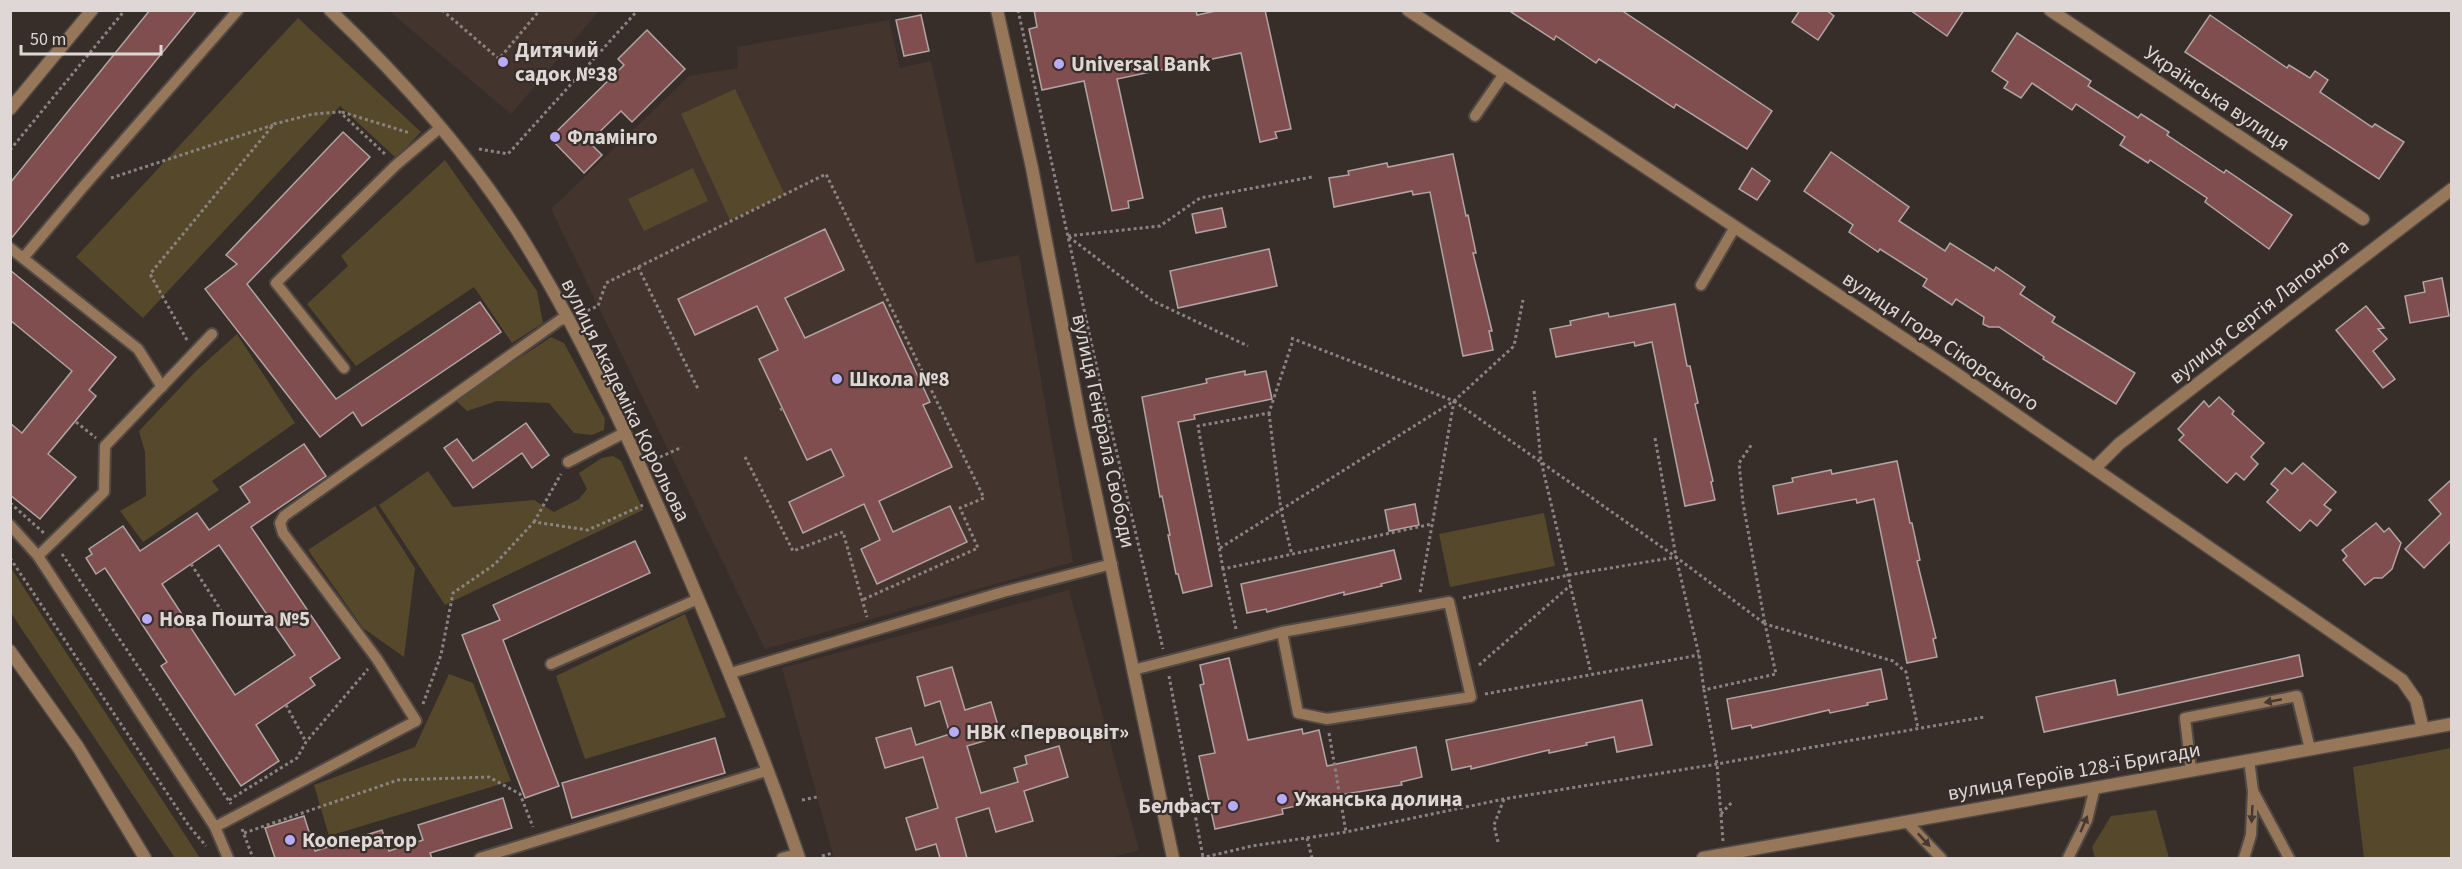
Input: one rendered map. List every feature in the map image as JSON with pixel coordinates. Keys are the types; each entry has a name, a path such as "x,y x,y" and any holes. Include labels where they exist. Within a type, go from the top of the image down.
{"street":[{"path":"10,109 92,10"},
{"name":"вулиця Академіка Корольова","path":"330,10 368,46 441,127 519,234 569,318 655,499 731,673 798,856"},
{"name":"вулиця Генерала Свободи","path":"997,10 1032,168 1081,424 1173,858"},
{"name":"вулиця Ігоря Сікорського","path":"1408,10 2094,468 2402,680 2416,700 2423,729"},
{"name":"Українська вулиця","path":"2050,10 2363,219"},
{"name":"вулиця Сергія Лапонога","path":"2094,468 2128,437 2451,189"},
{"path":"10,651 78,747 145,858"},
{"name":"вулиця Героїв 128-ї Бригади","path":"1703,858 2451,724"}],"lane":[{"path":"24,257 238,10"},
{"path":"1475,116 1504,74"},
{"path":"344,368 276,283 396,165 441,127"},
{"path":"1701,285 1735,227"},
{"path":"10,248 138,349 162,387"},
{"path":"215,827 416,721 377,659 283,533 280,523 284,516 560,320 569,318"},
{"path":"38,556 104,492 105,446 212,334"},
{"path":"568,462 624,433"},
{"path":"10,525 38,556 215,827 228,858"},
{"path":"731,673 1086,569 1112,564"},
{"path":"550,664 698,599"},
{"path":"1133,670 1282,632 1449,602 1471,697 1327,719 1298,713 1282,632"},
{"path":"2192,770 2185,718 2297,696 2310,749"},
{"path":"2244,858 2251,835 2253,790 2249,760"},
{"path":"480,858 766,771"},
{"path":"2068,858 2087,820 2095,787"},
{"path":"2253,790 2289,858"},
{"path":"1906,821 1941,858"},
{"path":"216,858 223,847"},
{"path":"782,858 798,856"}],"path":[{"path":"10,150 125,10"},
{"path":"442,10 499,58 540,10"},
{"path":"454,144 508,154 638,10"},
{"path":"1018,10 1098,373 1166,661 1202,857 1346,832 1504,799 1984,717"},
{"path":"83,187 274,124 313,114 340,112 426,138"},
{"path":"340,112 396,165"},
{"path":"194,352 150,274 274,124"},
{"path":"598,306 606,283 826,174 984,498 960,508 978,548 862,600"},
{"path":"1068,236 1160,226 1200,198 1312,177"},
{"path":"1068,236 1153,301 1248,346"},
{"path":"638,267 699,392"},
{"path":"1220,548 1454,401 1514,346 1523,300"},
{"path":"1292,555 1281,510 1269,413 1292,339 1454,401 1676,557 1765,624 1893,661 1906,672 1918,728"},
{"path":"1534,391 1541,461 1591,673"},
{"path":"1418,607 1454,401"},
{"path":"1239,643 1223,569 1198,426 1269,413"},
{"path":"76,422 105,446"},
{"path":"1656,438 1676,557 1699,655 1717,764 1725,855"},
{"path":"1704,690 1776,674 1743,503 1739,463 1752,444"},
{"path":"660,457 682,447"},
{"path":"745,457 793,551 843,532 871,631"},
{"path":"416,721 441,655 453,593 495,564 534,522 568,462"},
{"path":"534,522 588,530 655,499"},
{"path":"10,503 54,541 229,800 254,858"},
{"path":"1223,569 1432,524"},
{"path":"1449,602 1569,575 1676,557"},
{"path":"10,558 189,826 216,858"},
{"path":"191,564 221,610"},
{"path":"1466,676 1571,585"},
{"path":"1471,697 1591,673 1699,655"},
{"path":"229,800 297,758 306,742 377,659"},
{"path":"286,705 306,742"},
{"path":"1327,719 1346,832"},
{"path":"244,833 398,780 489,777 520,795 537,840"},
{"path":"802,801 818,797"},
{"path":"1498,842 1494,825 1504,799"},
{"path":"1721,814 1732,802"},
{"path":"1307,838 1312,858"},
{"path":"822,856 833,853"}],"shaded area":[{"name":"Дитячий садок №38","path":"389,11 599,11 511,114"},
{"path":"298,18 421,132 396,158 340,106 143,318 76,257"},
{"name":"Школа №8","path":"889,20 900,68 931,61 976,263 1019,255 1073,562 765,649 551,209 689,76 738,68 737,47"},
{"path":"735,89 785,195 730,220 681,114"},
{"path":"445,160 537,291 543,323 512,343 474,287 356,366 307,304 348,266 341,256"},
{"path":"693,168 708,201 644,231 628,199"},
{"path":"237,334 295,423 212,481 219,490 143,542 120,511 146,496 145,452 139,431 196,371"},
{"path":"551,337 564,343 605,419 604,430 592,435 574,433 549,403 497,401 467,411 455,400 479,384"},
{"path":"613,456 621,461 643,510 445,605 379,505 428,471 453,507 534,500 554,512 579,499 587,489 579,473 602,458"},
{"path":"375,506 415,568 404,657 363,628 308,550"},
{"path":"1544,513 1555,566 1450,587 1439,534"},
{"path":"11,568 200,858 175,858 11,613"},
{"name":"НВК «Первоцвіт»","path":"1069,590 1139,850 1109,858 834,858 782,668"},
{"path":"685,614 726,717 585,759 556,676"},
{"path":"449,674 473,683 511,781 329,836 314,785 415,747"},
{"path":"2451,748 2451,858 2364,858 2353,767"},
{"path":"2156,810 2169,858 2095,858 2092,847 2111,816"}],"building":[{"path":"150,10 197,10 10,240 10,183"},
{"path":"1034,10 1196,10 1197,15 1220,10 1265,10 1291,129 1275,132 1277,138 1260,142 1241,53 1117,79 1143,198 1128,201 1129,208 1112,211 1084,81 1042,90 1029,29 1037,27"},
{"path":"1508,10 1621,10 1772,111 1747,149 1676,104 1674,108 1599,59 1596,63 1556,36 1554,40"},
{"path":"1800,10 1826,10 1834,16 1818,40 1792,22"},
{"path":"1910,10 1964,10 1947,36"},
{"path":"921,15 929,51 904,56 896,20"},
{"path":"2210,15 2287,68 2289,65 2310,78 2315,71 2328,80 2320,92 2372,127 2375,124 2404,142 2379,179 2185,52"},
{"path":"647,30 685,69 632,122 621,111 589,142 602,155 584,173 550,138 624,65 618,59"},
{"path":"2017,33 2091,81 2088,86 2138,118 2141,114 2169,132 2167,135 2224,173 2226,170 2292,215 2269,249 2205,202 2207,198 2150,160 2148,163 2120,145 2125,137 2076,104 2072,110 2032,83 2021,98 2004,88 2008,82 1992,71"},
{"path":"343,132 370,157 247,284 336,399 480,302 501,332 362,426 353,412 320,437 205,289 237,264 226,255"},
{"path":"1831,152 1909,207 1899,221 1945,251 1950,243 1994,271 1996,267 2025,287 2020,294 2055,317 2052,322 2135,373 2116,404 2043,359 2044,357 1999,327 1989,327 1983,324 1984,317 1956,299 1952,305 1923,286 1927,279 1880,249 1878,252 1849,232 1853,225 1804,191"},
{"path":"1453,154 1492,331 1489,331 1493,350 1463,356 1430,192 1413,195 1412,191 1334,207 1329,178 1349,175 1348,171 1387,163 1388,167"},
{"path":"1752,168 1770,181 1757,200 1739,189"},
{"path":"1222,208 1226,227 1196,233 1192,214"},
{"path":"825,229 844,270 785,298 805,338 883,302 930,402 923,405 952,467 879,501 893,532 950,506 967,542 877,584 861,549 880,540 864,504 803,533 789,502 844,476 831,449 807,460 759,359 778,350 757,306 695,335 678,299"},
{"path":"1269,249 1277,286 1178,308 1170,271"},
{"path":"10,270 116,357 89,390 96,396 48,454 76,477 40,519 10,495 10,423 22,433 72,371 10,320"},
{"path":"2442,278 2449,316 2410,323 2405,296 2425,292 2423,282"},
{"path":"1675,304 1687,366 1690,366 1698,403 1695,404 1713,481 1711,482 1715,500 1685,506 1652,342 1635,346 1634,342 1556,357 1550,329 1571,325 1570,321 1608,313 1609,317"},
{"path":"2366,306 2384,328 2378,329 2387,339 2373,351 2395,379 2383,388 2336,330"},
{"path":"1245,371 1245,375 1266,371 1272,399 1194,415 1195,419 1178,422 1212,586 1183,593 1178,574 1176,574 1142,397 1207,383 1206,379"},
{"path":"2219,397 2234,411 2232,414 2264,443 2251,457 2258,464 2244,480 2236,473 2227,483 2179,440 2184,435 2178,429 2204,401 2209,407"},
{"path":"526,423 549,455 532,468 522,453 473,488 444,448 457,439 473,461"},
{"path":"304,444 326,476 251,527 340,658 310,678 315,685 256,725 279,761 241,786 161,666 167,662 105,568 96,574 86,558 92,554 89,549 123,526 140,551 197,513 209,530 250,502 240,487","holes":["219,545 295,655 235,695 162,584"]},
{"path":"1897,461 1920,560 1917,561 1936,638 1933,639 1937,657 1907,663 1874,499 1857,503 1856,499 1778,514 1773,486 1793,482 1792,478 1831,470 1832,474"},
{"path":"2303,463 2336,492 2324,505 2331,510 2317,526 2310,520 2300,531 2267,502 2278,490 2271,484 2285,468 2292,474"},
{"path":"2451,480 2451,541 2424,568 2405,549 2441,514 2429,500"},
{"path":"1415,504 1419,525 1389,531 1385,510"},
{"path":"2376,523 2384,532 2389,528 2401,543 2392,569 2382,578 2374,578 2365,585 2343,560 2347,556 2342,550"},
{"path":"635,541 650,573 503,640 559,786 525,798 462,635 500,620 493,605"},
{"path":"1394,550 1401,579 1381,584 1382,586 1344,595 1344,592 1267,612 1266,609 1247,613 1241,584"},
{"path":"2299,655 2303,676 2044,732 2036,697 2115,680 2118,695"},
{"path":"1229,658 1248,740 1302,729 1303,734 1319,730 1327,766 1416,747 1422,777 1401,782 1402,785 1333,796 1333,798 1282,809 1283,814 1215,829 1199,756 1215,753 1200,685 1204,684 1200,665"},
{"path":"952,667 965,710 991,702 1001,736 967,746 981,793 1018,782 1014,768 1027,764 1025,756 1059,746 1068,777 1024,791 1033,821 996,832 989,808 956,818 967,858 940,858 936,844 916,850 906,818 938,808 923,757 885,768 876,738 911,728 916,745 950,734 940,701 925,706 917,677"},
{"path":"1881,669 1887,699 1830,713 1829,710 1752,728 1751,725 1732,729 1727,699"},
{"path":"1642,700 1652,745 1617,752 1614,737 1586,743 1587,745 1549,753 1549,750 1471,769 1471,766 1452,770 1446,740"},
{"path":"715,738 725,773 572,818 562,783"},
{"path":"503,798 512,828 430,853 432,858 275,858 265,828 304,816 315,851 382,830 389,851 423,840 418,825"}],"place":[{"name":"Дитячий садок №38","path":"503,62"},
{"name":"Universal Bank","path":"1059,64"},
{"name":"Фламінго","path":"555,137"},
{"name":"Школа №8","path":"837,379"},
{"name":"Нова Пошта №5","path":"147,619"},
{"name":"НВК «Первоцвіт»","path":"954,732"},
{"name":"Ужанська долина","path":"1282,799"},
{"name":"Белфаст","path":"1233,806"},
{"name":"Кооператор","path":"290,840"}]}
